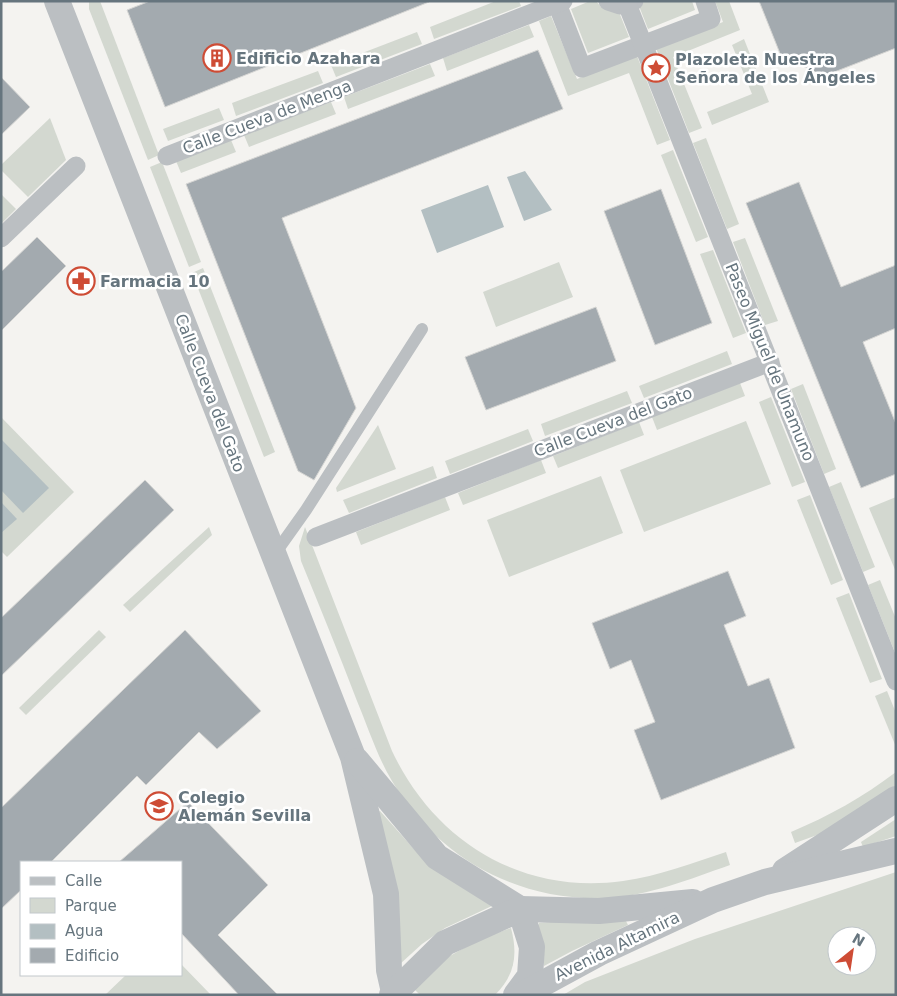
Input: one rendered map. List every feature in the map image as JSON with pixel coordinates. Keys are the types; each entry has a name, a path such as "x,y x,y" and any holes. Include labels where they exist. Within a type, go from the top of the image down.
{"street":[{"name":"Calle Cueva del Gato","path":"57,1 353,757"},
{"path":"608,1 620,5 631,3 644,45"},
{"path":"558,2 582,68 711,19 704,1"},
{"name":"Calle Cueva de Menga","path":"167,156 558,2"},
{"name":"Paseo Miguel de Unamuno","path":"644,45 896,680"},
{"path":"1,238 76,166"},
{"name":"Calle Cueva del Gato","path":"316,537 770,362"},
{"path":"353,757 437,857 520,909 532,948 530,976 516,995"},
{"path":"353,757 386,894 389,970 395,994"},
{"name":"Avenida Altamira","path":"768,882 896,799"},
{"name":"Avenida Altamira","path":"522,995 599,953 713,900 768,882 896,850"},
{"name":"Avenida Altamira","path":"395,994 445,943 520,909 599,911 713,900"}],"lane":[{"path":"274,554 306,510 422,329"}],"green space":[{"path":"89,1 100,1 159,155 148,160 89,9"},
{"path":"496,1 519,1 521,6 434,39 430,27"},
{"path":"590,1 596,1 601,7 619,12 629,37 588,53 571,9"},
{"path":"645,1 692,1 695,10 648,29 639,6"},
{"path":"715,1 729,1 740,30 673,57 702,128 689,133 656,48 723,22"},
{"path":"551,16 577,79 637,56 670,140 657,145 629,73 568,96 539,21"},
{"path":"529,25 534,37 447,71 443,58"},
{"path":"417,32 422,44 336,77 331,65"},
{"path":"744,39 769,102 712,125 707,112 752,94 732,45"},
{"path":"430,64 435,76 348,109 344,97"},
{"path":"318,71 323,83 236,116 232,103"},
{"path":"331,102 336,114 249,147 244,135"},
{"path":"219,108 224,120 168,141 163,129"},
{"path":"50,118 66,160 28,197 1,170 1,165"},
{"path":"706,138 739,224 727,229 693,143"},
{"path":"231,140 236,152 181,173 176,161"},
{"path":"673,150 708,237 696,242 661,155"},
{"path":"162,162 201,262 189,267 150,167"},
{"path":"1,194 16,209 1,224"},
{"path":"745,238 778,321 765,325 733,242"},
{"path":"713,250 746,333 733,338 700,254"},
{"path":"559,262 573,297 496,327 483,292"},
{"path":"203,268 275,452 264,457 192,273"},
{"path":"727,351 732,364 644,398 639,386"},
{"path":"740,383 745,396 657,430 652,417"},
{"path":"803,384 836,469 824,474 791,389"},
{"path":"627,391 632,403 545,436 541,424"},
{"path":"771,397 805,482 792,487 759,402"},
{"path":"1,417 74,492 7,557 1,551"},
{"path":"746,421 771,484 644,532 620,470"},
{"path":"639,422 644,435 558,468 553,456"},
{"path":"378,425 396,469 337,492 336,488"},
{"path":"528,429 533,441 450,474 445,461"},
{"path":"541,460 546,473 463,505 458,493"},
{"path":"433,466 437,478 349,513 343,500"},
{"path":"601,476 623,533 509,577 487,520"},
{"path":"841,482 875,567 863,572 829,487"},
{"path":"810,495 843,580 831,585 797,500"},
{"path":"445,497 450,510 361,545 356,532"},
{"path":"896,497 896,572 869,508"},
{"path":"209,527 212,535 130,612 123,605"},
{"path":"305,527 392,751 410,783 432,812 457,836 486,855 517,870 550,879 586,883 636,879 662,873 726,852 730,865 669,886 638,894 606,898 573,897 541,892 511,883 483,870 456,852 432,832 410,808 382,762 301,561 299,546"},
{"path":"880,580 896,619 896,655 868,585"},
{"path":"849,593 882,679 870,683 836,598"},
{"path":"99,630 106,637 26,715 19,708"},
{"path":"887,691 896,713 896,747 875,696"},
{"path":"896,772 896,788 820,834 795,843 791,832 845,805 871,790"},
{"path":"380,811 413,848 494,905 445,928 422,944 400,964 376,813"},
{"path":"896,819 896,836 863,847 861,842"},
{"path":"896,872 896,995 563,995 585,982 695,939"},
{"path":"626,921 628,925 544,966 539,923"},
{"path":"511,928 514,947 513,964 507,980 495,995 420,995 414,989 448,957 478,940"},
{"path":"182,965 211,995 105,995 125,976 182,976"}],"water":[{"path":"525,171 552,210 524,221 507,177"},
{"path":"488,185 504,227 437,253 421,210"},
{"path":"1,439 49,488 23,513 1,490"},
{"path":"1,502 17,519 1,533"}],"building":[{"name":"Edificio Azahara","path":"150,1 429,2 165,107 127,10"},
{"path":"759,1 896,1 896,48 824,76 781,56"},
{"path":"538,50 563,109 282,218 356,408 314,480 298,471 186,184"},
{"path":"1,77 30,107 1,135"},
{"path":"799,182 841,287 896,265 896,328 863,342 896,424 896,474 861,488 746,203"},
{"path":"661,189 712,323 655,345 604,211"},
{"path":"37,237 66,266 1,331 1,272"},
{"path":"596,307 616,361 486,410 465,357"},
{"path":"145,480 174,510 1,676 1,618"},
{"path":"728,571 746,616 724,625 748,686 769,678 795,748 661,800 634,730 655,722 631,660 610,669 592,623"},
{"path":"185,630 261,711 217,749 199,732 146,785 137,776 52,861 20,861 20,891 1,909 1,808"},
{"path":"188,802 268,885 218,935 278,995 239,995 182,934 182,861 120,861"}],"place":[{"name":"Edificio Azahara","path":"217,58"},
{"name":"Plazoleta Nuestra Señora de los Ángeles","path":"656,68"},
{"name":"Farmacia 10","path":"81,281"},
{"name":"Colegio Alemán Sevilla","path":"159,806"}]}
